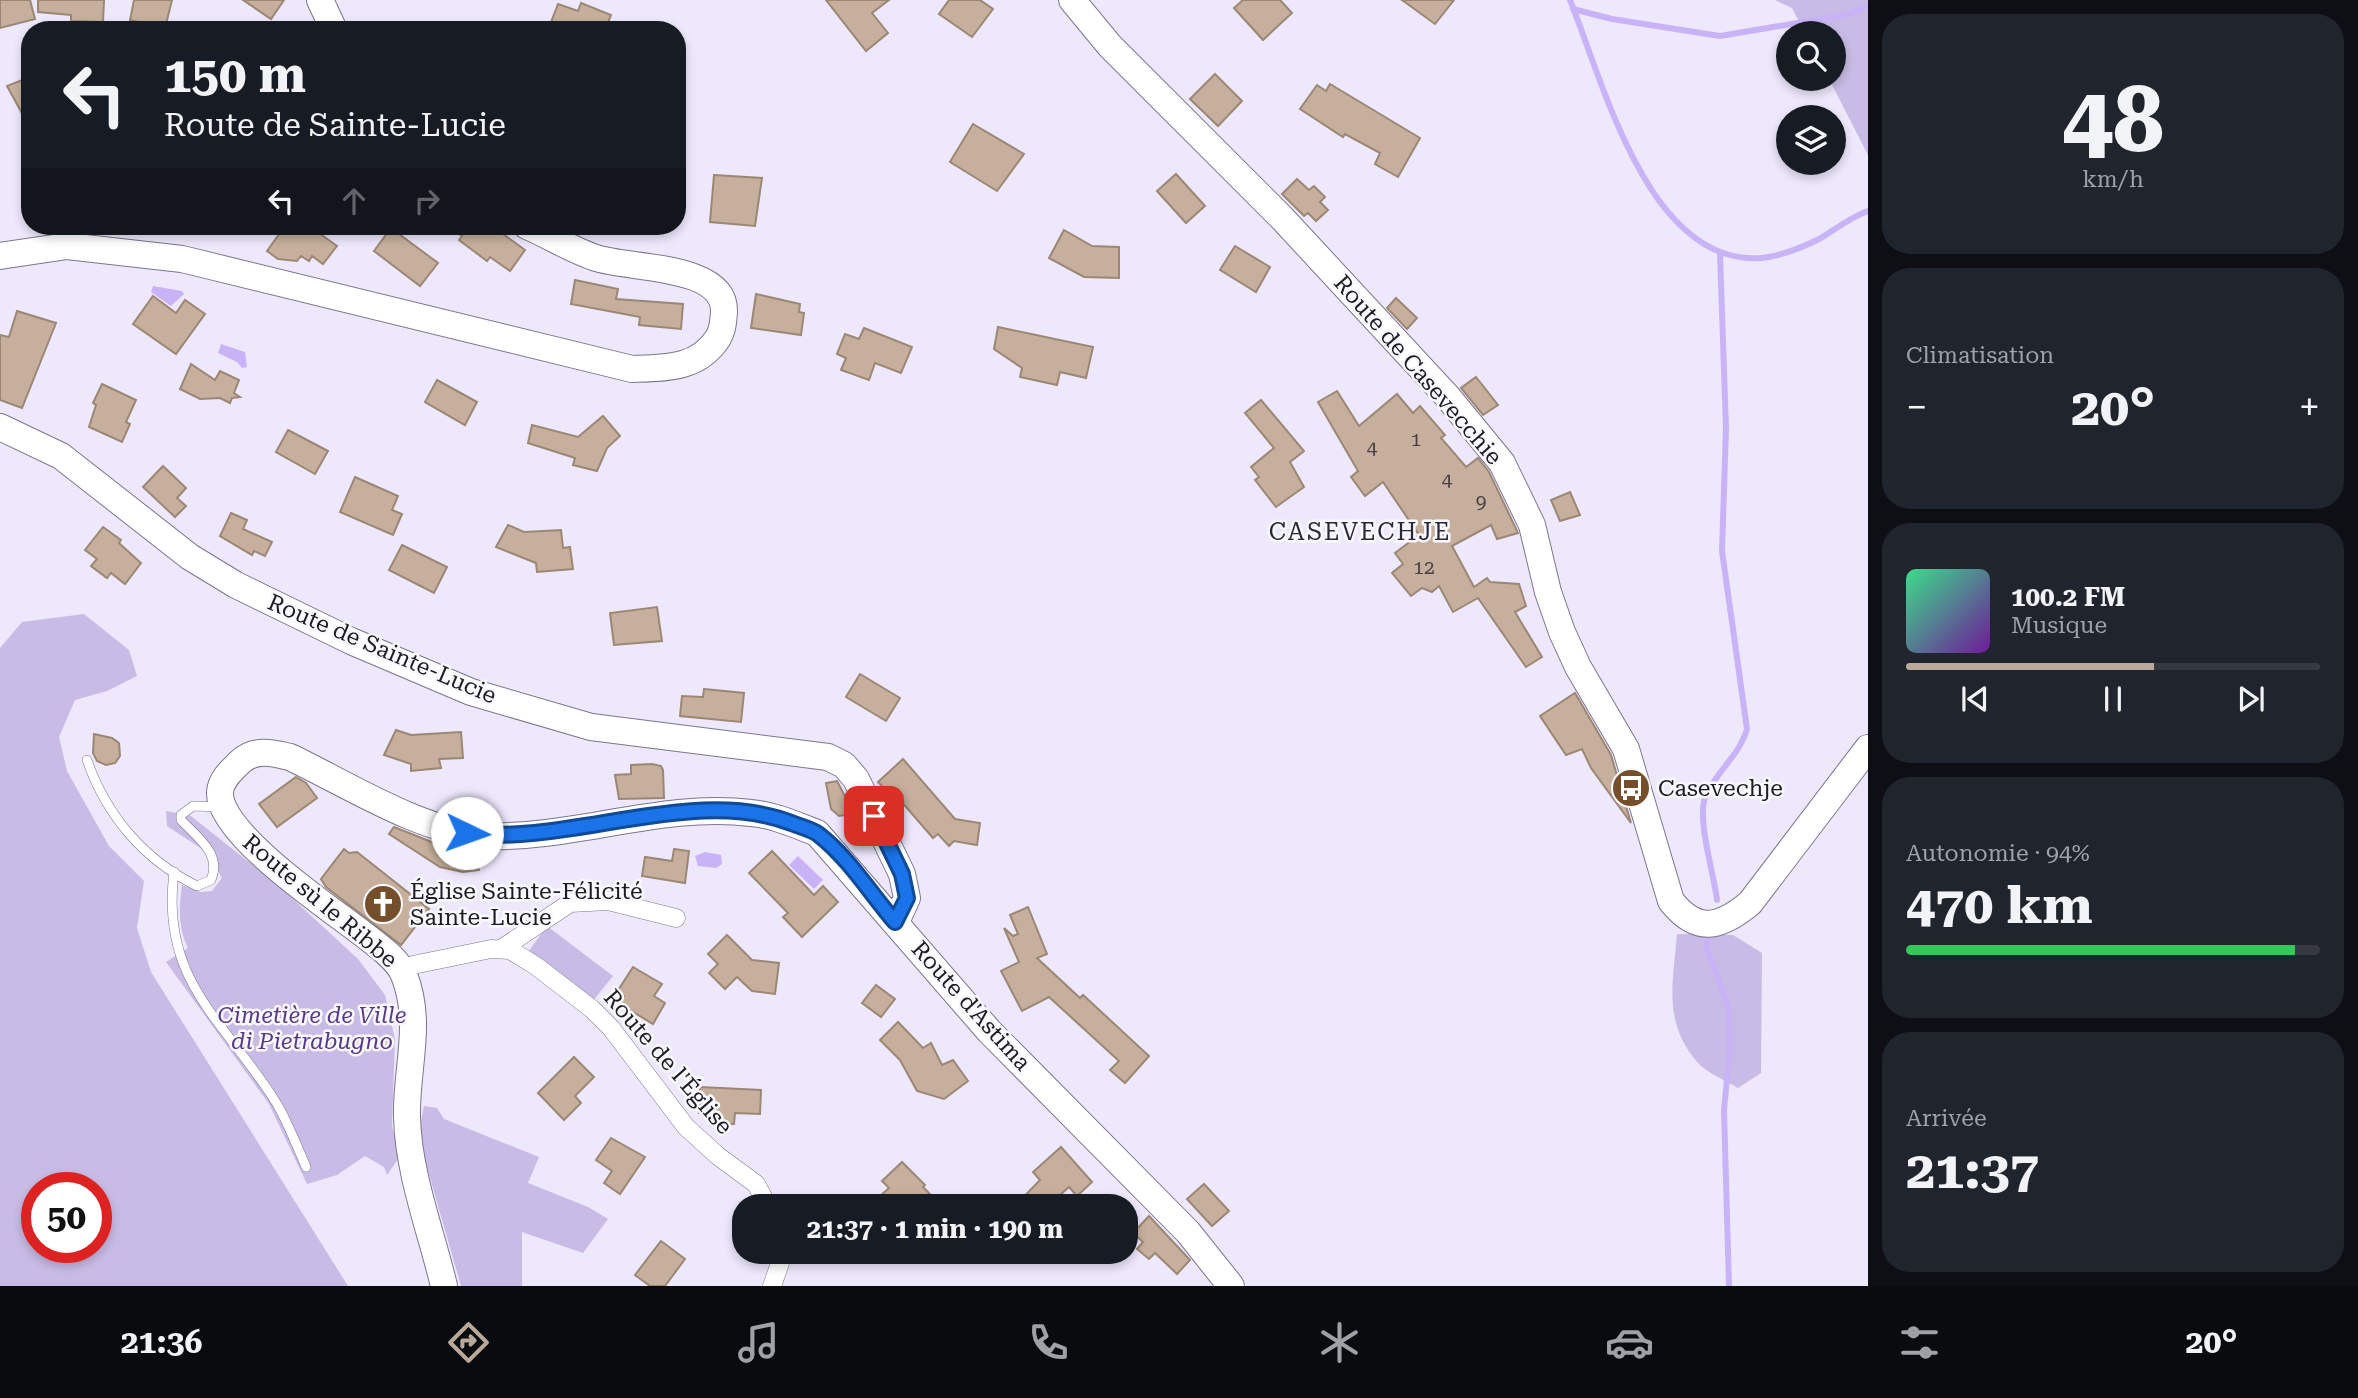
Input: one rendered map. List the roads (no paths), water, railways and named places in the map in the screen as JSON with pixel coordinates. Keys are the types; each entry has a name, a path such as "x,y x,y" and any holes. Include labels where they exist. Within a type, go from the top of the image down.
{"street":[{"path":"320,0 330,21"},
{"name":"Route de Casevecchie","path":"1072,0 1110,46 1282,218 1447,396 1502,463 1532,524 1548,592 1573,655 1626,749 1671,901 1681,914 1701,924 1715,924 1734,917 1750,903 1868,748"},
{"path":"0,256 67,246 182,259 632,369 677,368 708,353 723,329 724,304 715,286 691,275 596,258 546,235"},
{"name":"Route de Sainte-Lucie","path":"0,428 61,456 190,557 236,585 351,640 471,692 591,727 828,757 844,765 856,779 902,874 907,898 895,922"},
{"name":"Route d'Astima","path":"223,808 220,792 224,779 243,759 266,752 290,757 437,826 486,835 714,810 781,819 817,833 989,1031 1188,1232 1231,1286"},
{"name":"Route sù le Ribbe","path":"223,808 234,827 284,874 379,947 403,971 413,1003 415,1035 407,1115 412,1158 444,1286"},
{"path":"403,971 413,965 501,949 570,903 608,901 676,918"},
{"name":"Route de l'Église","path":"501,949 510,950 536,966 592,1009 611,1028 686,1127 755,1184 761,1194"},
{"path":"772,1286 780,1264"}],"lane":[{"path":"87,760 113,815 126,834 174,872 197,886 211,880 216,868 212,853 181,820 181,816 193,806 223,808"},
{"path":"174,872 173,929 185,973 277,1105 306,1167"}],"waterway":[{"path":"1570,0 1615,119 1636,162 1660,201 1688,232 1722,253 1761,258 1808,244 1868,211"},
{"path":"1573,9 1612,19 1720,36 1850,14 1868,5"},
{"path":"1717,900 1704,833 1703,808 1709,789 1738,748 1747,729 1722,551 1726,428 1720,254"},
{"path":"1710,932 1706,947 1728,1006 1730,1047 1724,1110 1729,1286"}],"place":[{"name":"Casevechje","path":"1631,788"},
{"name":"Église Sainte-Félicité Sainte-Lucie","path":"383,904"}],"district":[{"name":"CASEVECHJE","path":"1360,532"}],"park label":[{"name":"Cimetière de Ville di Pietrabugno","path":"312,1028"}]}
